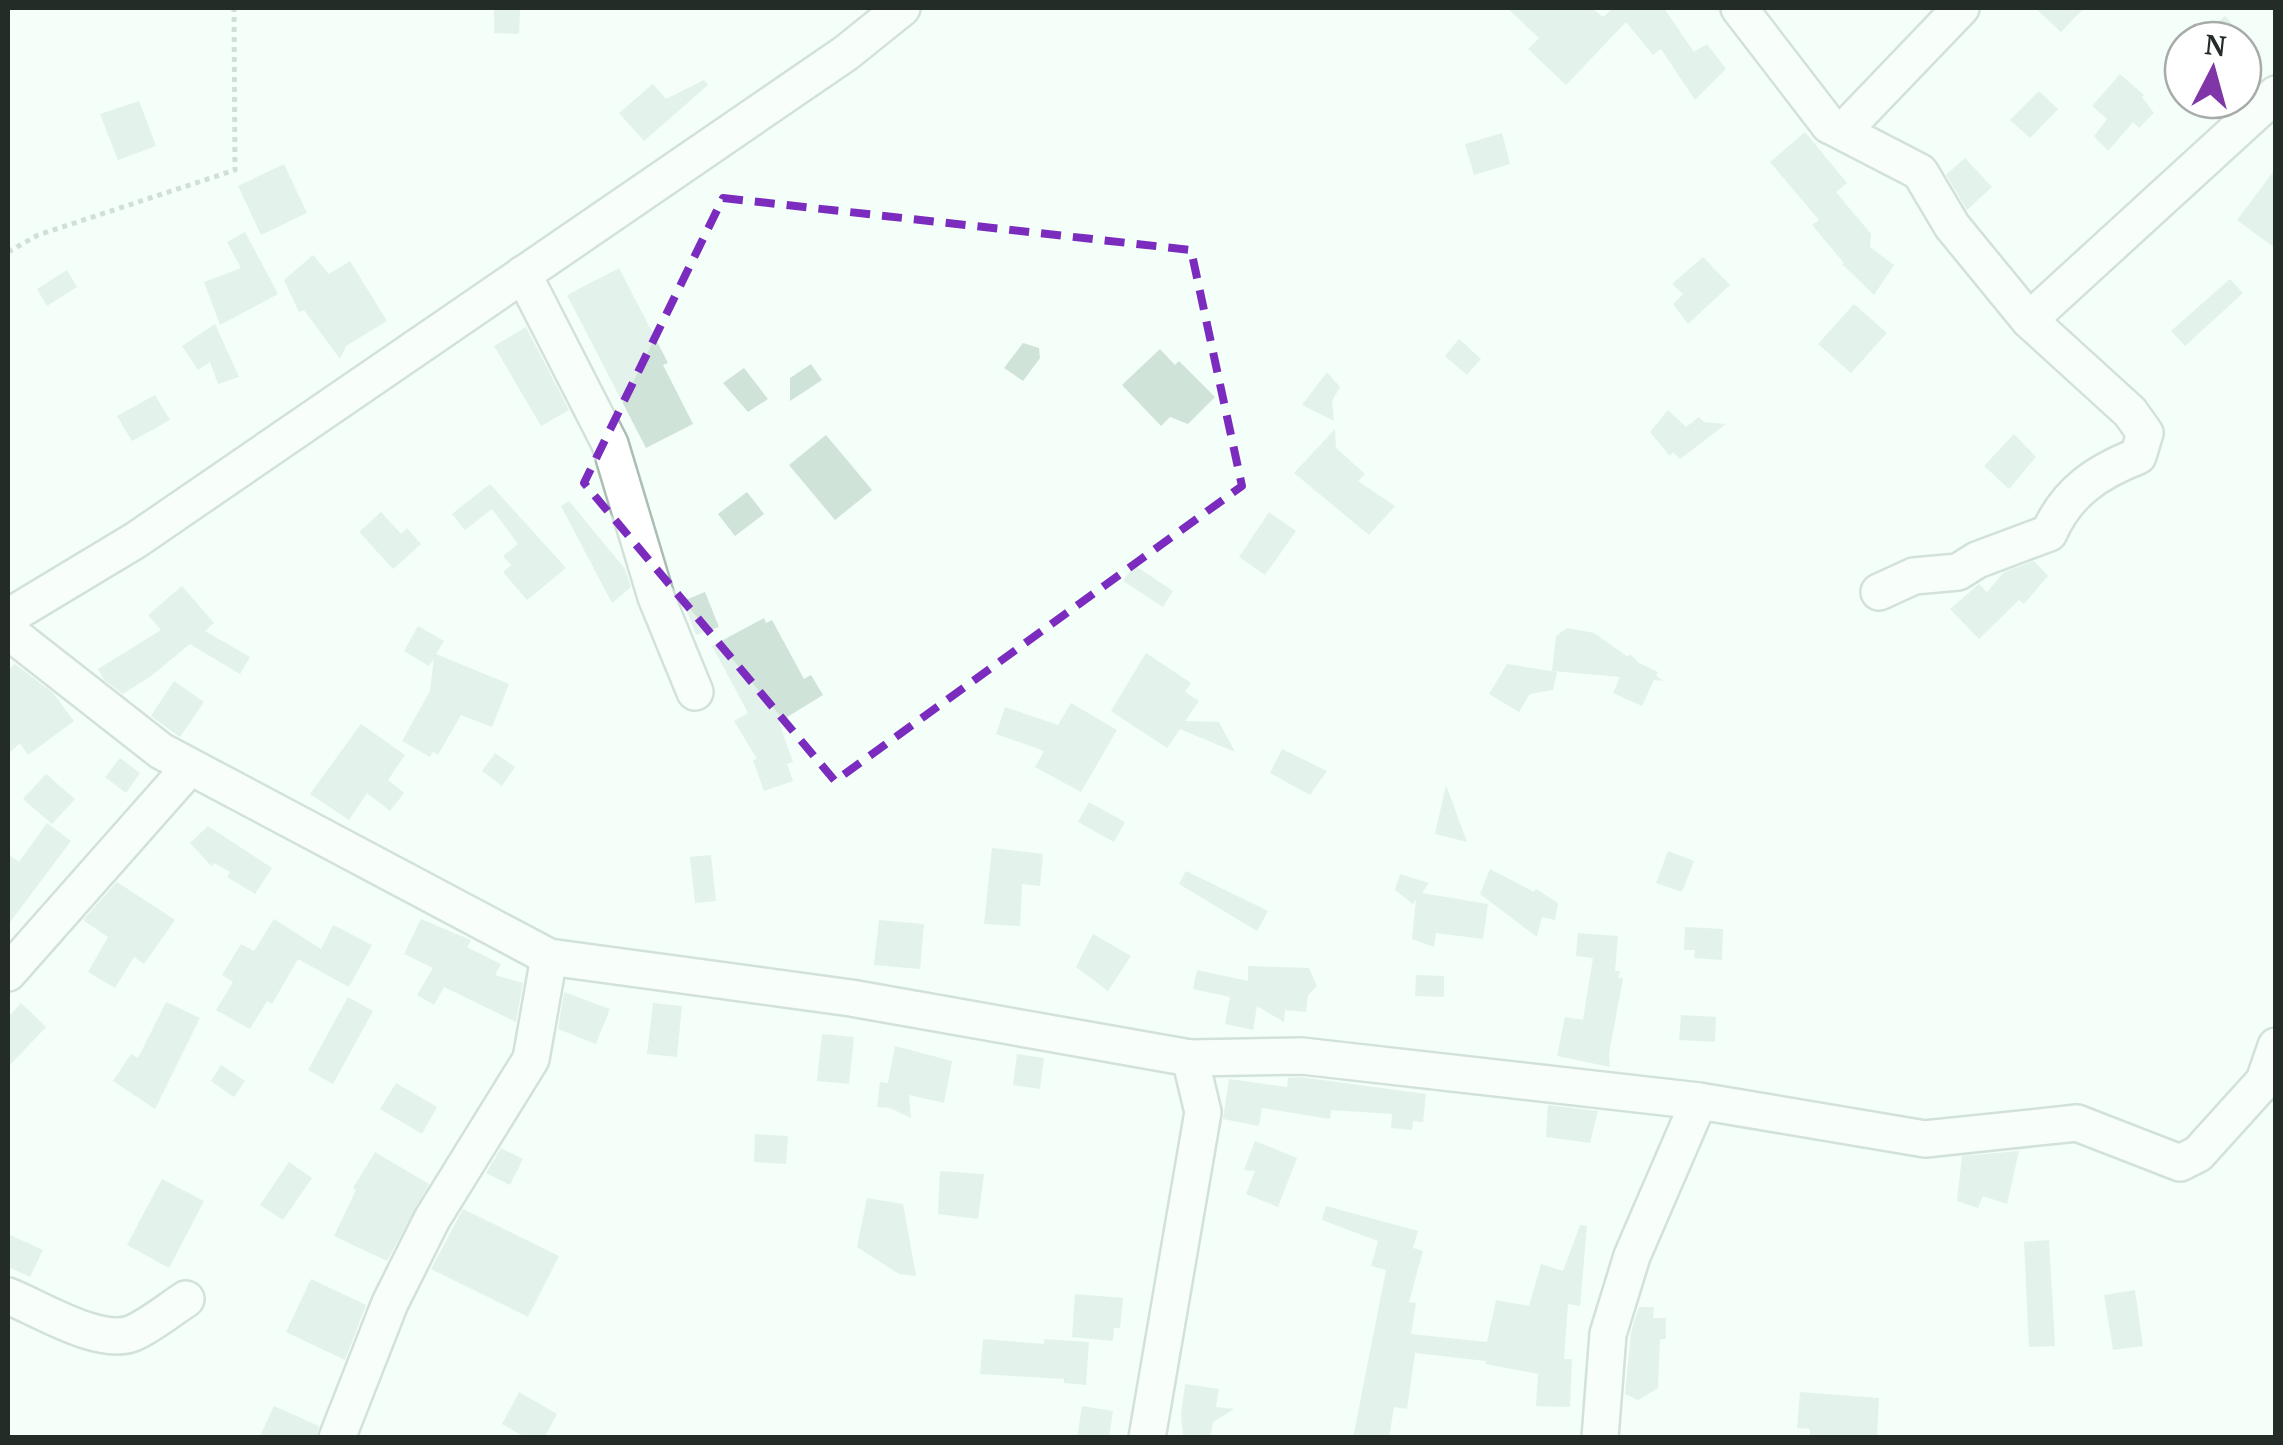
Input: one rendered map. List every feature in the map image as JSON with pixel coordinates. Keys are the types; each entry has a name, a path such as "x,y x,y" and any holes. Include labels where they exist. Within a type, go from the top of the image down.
{"street":[{"path":"8,617 136,540 846,53 902,8"},
{"path":"1739,8 1829,125 1920,172 1952,226 2029,320 2130,412 2146,434 2138,456 2082,485 2058,512 2049,534 1978,560 1958,572 1914,576 1879,592"},
{"path":"1829,125 1843,131 1961,8"},
{"path":"2029,320 2276,94"},
{"path":"523,274 610,444 656,597 696,692"},
{"path":"8,631 161,751 550,957 851,998 1190,1058 1302,1056 1700,1102 1925,1138 2077,1123 2180,1163 2198,1154 2264,1081 2276,1046"},
{"path":"8,974 190,766"},
{"path":"337,1438 390,1304 432,1219 531,1059 550,957"},
{"path":"1147,1438 1203,1112 1190,1058"},
{"path":"1600,1438 1608,1334 1632,1256 1700,1102"},
{"path":"8,1296 90,1332 118,1336 130,1334 186,1300"}],"path":[{"path":"8,252 38,235 234,170 234,8"}],"highlighted area":[{"path":"723,198 1191,250 1242,486 835,781 584,483"}],"building":[{"path":"494,8 520,9 519,34 494,33"},
{"path":"1507,8 1592,8 1603,17 1613,8 1664,8 1694,52 1707,44 1726,69 1695,100 1661,49 1653,55 1626,22 1566,85 1528,49 1539,38"},
{"path":"2035,8 2084,8 2061,32"},
{"path":"2120,74 2144,95 2154,113 2139,128 2133,122 2108,151 2094,136 2107,119 2092,106"},
{"path":"704,80 708,85 644,141 619,113 653,84 666,99"},
{"path":"2039,91 2058,109 2030,138 2010,120"},
{"path":"139,101 156,146 118,160 100,114"},
{"path":"1805,132 1847,183 1836,192 1871,234 1870,247 1894,265 1874,295 1842,264 1812,225 1819,220 1770,162"},
{"path":"1502,133 1510,164 1474,175 1465,144"},
{"path":"1965,158 1992,187 1967,210 1946,175"},
{"path":"284,164 307,213 261,235 238,186"},
{"path":"2276,168 2276,249 2237,220"},
{"path":"245,232 278,294 220,325 204,282 241,268 227,242"},
{"path":"313,255 329,274 350,261 387,321 346,346 340,359 304,310 299,312 284,280"},
{"path":"1703,257 1730,285 1688,324 1673,304 1683,294 1672,284"},
{"path":"619,268 668,363 663,365 693,424 646,448 567,295"},
{"path":"67,270 77,287 47,306 37,289"},
{"path":"2230,279 2243,293 2185,346 2171,331"},
{"path":"1854,304 1887,333 1851,373 1818,344"},
{"path":"215,324 239,377 218,384 210,362 198,370 182,346"},
{"path":"526,327 569,410 541,426 494,346"},
{"path":"1459,339 1481,359 1467,375 1445,356"},
{"path":"1023,343 1039,348 1040,358 1023,381 1004,368"},
{"path":"1160,349 1175,365 1179,361 1215,397 1188,424 1170,417 1161,426 1122,385"},
{"path":"811,364 822,380 790,401 790,378"},
{"path":"744,368 768,399 748,412 723,383"},
{"path":"1327,372 1340,387 1332,401 1334,421 1302,405"},
{"path":"155,395 170,420 132,441 117,416"},
{"path":"1668,410 1686,427 1699,417 1704,422 1726,424 1680,459 1673,452 1670,456 1650,432"},
{"path":"1335,429 1336,448 1365,474 1358,481 1395,506 1369,535 1294,473"},
{"path":"2014,434 2036,457 2009,489 1984,466"},
{"path":"826,435 872,490 835,520 789,465"},
{"path":"490,484 566,568 527,600 503,572 511,565 503,556 518,544 492,509 465,530 452,514"},
{"path":"747,492 764,514 735,536 718,514"},
{"path":"569,501 625,569 631,587 612,603 561,506"},
{"path":"381,512 401,534 407,528 421,544 393,569 359,532"},
{"path":"1269,512 1296,531 1265,575 1239,557"},
{"path":"2034,561 2048,576 2024,604 2019,600 1979,639 1950,609 1979,584 1987,592 2004,572"},
{"path":"1134,565 1173,591 1163,607 1123,581"},
{"path":"182,586 214,623 205,631 250,657 240,674 190,644 123,694 104,680 98,669 161,630 148,615"},
{"path":"705,592 719,627 696,635 683,601"},
{"path":"764,618 766,623 772,620 804,679 811,675 823,695 779,722 793,762 787,764 793,781 764,791 753,760 757,759 734,721 748,713 712,646"},
{"path":"418,626 444,641 436,654 509,684 492,727 461,715 438,755 433,752 430,757 402,741 430,691 434,658 429,666 404,651"},
{"path":"1567,628 1594,633 1658,672 1656,676 1664,681 1654,680 1642,706 1613,693 1620,677 1552,671 1556,636"},
{"path":"1146,653 1191,683 1185,692 1199,701 1185,721 1219,722 1235,752 1180,729 1167,748 1111,711"},
{"path":"15,664 53,693 74,721 28,755 20,743 8,754 8,670"},
{"path":"1507,664 1557,672 1553,690 1530,694 1519,712 1489,694"},
{"path":"174,681 204,702 180,737 151,716"},
{"path":"1071,703 1117,730 1081,792 1035,767 1044,751 996,734 1005,707 1058,725"},
{"path":"361,724 405,755 388,780 404,793 390,811 367,793 349,820 310,794"},
{"path":"1282,749 1327,771 1310,795 1270,773"},
{"path":"495,753 515,767 502,786 482,771"},
{"path":"120,758 140,773 126,793 105,777"},
{"path":"46,774 75,799 52,824 23,799"},
{"path":"1446,785 1467,842 1435,834"},
{"path":"1089,802 1125,822 1114,842 1078,822"},
{"path":"47,823 71,841 8,925 8,854 19,862"},
{"path":"208,826 272,868 255,894 227,877 230,872 214,863 212,867 190,843"},
{"path":"992,848 1043,854 1040,886 1022,884 1020,926 984,924"},
{"path":"1668,851 1694,861 1682,892 1656,883"},
{"path":"711,855 716,901 695,903 690,857"},
{"path":"1490,869 1558,903 1555,920 1542,917 1537,937 1480,894"},
{"path":"1186,871 1268,911 1257,931 1179,884"},
{"path":"1400,874 1429,883 1422,893 1488,904 1483,939 1436,933 1434,947 1412,939 1416,899 1413,904 1395,890"},
{"path":"117,882 175,920 144,964 134,957 115,988 88,972 108,937 83,920"},
{"path":"274,919 321,949 333,925 372,945 349,987 298,959 272,1004 267,1001 250,1029 216,1010 233,982 222,975 241,944 254,951"},
{"path":"421,919 471,940 467,947 501,964 495,975 523,983 516,1022 444,987 434,1005 417,995 433,968 404,954"},
{"path":"879,920 924,924 920,969 874,965"},
{"path":"1685,927 1723,929 1722,960 1694,958 1695,950 1684,950"},
{"path":"1578,933 1618,936 1615,971 1620,971 1618,978 1623,978 1610,1067 1557,1056 1565,1017 1583,1020 1593,958 1576,956"},
{"path":"1093,934 1131,956 1108,991 1076,967"},
{"path":"1248,966 1309,968 1317,986 1308,995 1306,1012 1285,1010 1284,1022 1257,1006 1253,1030 1225,1024 1230,997 1193,989 1197,970 1248,981"},
{"path":"1416,975 1444,976 1444,997 1415,996"},
{"path":"564,992 610,1009 596,1044 558,1029"},
{"path":"348,997 373,1011 333,1084 308,1070"},
{"path":"166,1002 200,1018 155,1109 113,1081 131,1054 138,1058"},
{"path":"21,1003 46,1027 8,1067 8,1017"},
{"path":"653,1003 682,1006 677,1057 647,1054"},
{"path":"1681,1015 1716,1017 1715,1042 1679,1040"},
{"path":"822,1034 854,1037 849,1084 817,1081"},
{"path":"895,1046 952,1061 944,1103 909,1095 911,1118 890,1108 877,1107 880,1082 888,1083"},
{"path":"1017,1054 1044,1058 1040,1089 1013,1085"},
{"path":"221,1065 245,1081 234,1097 211,1081"},
{"path":"1288,1078 1426,1094 1423,1122 1413,1121 1412,1130 1391,1128 1392,1114 1331,1110 1330,1119 1262,1108 1259,1126 1223,1119 1229,1079 1287,1087"},
{"path":"396,1083 437,1107 422,1134 380,1109"},
{"path":"1548,1105 1598,1111 1590,1143 1546,1137"},
{"path":"755,1134 788,1136 786,1164 754,1162"},
{"path":"1255,1141 1297,1158 1278,1207 1246,1194 1255,1171 1244,1170"},
{"path":"501,1148 523,1159 510,1185 486,1173"},
{"path":"2019,1151 2007,1204 1983,1196 1978,1208 1957,1201 1962,1156"},
{"path":"375,1152 429,1184 387,1261 334,1236 356,1190 353,1188"},
{"path":"289,1162 312,1178 283,1220 260,1205"},
{"path":"940,1171 984,1174 978,1219 938,1214"},
{"path":"162,1179 204,1201 169,1268 127,1245"},
{"path":"867,1198 903,1204 916,1276 899,1274 857,1247"},
{"path":"1326,1206 1418,1231 1413,1248 1423,1251 1409,1302 1416,1303 1411,1334 1487,1342 1496,1300 1529,1306 1541,1264 1563,1271 1580,1225 1587,1226 1580,1306 1568,1304 1564,1359 1572,1359 1570,1407 1536,1406 1538,1374 1485,1364 1486,1361 1415,1353 1407,1409 1394,1407 1389,1438 1353,1438 1386,1270 1371,1266 1378,1241 1322,1220"},
{"path":"463,1209 559,1256 528,1317 431,1269"},
{"path":"8,1234 43,1250 30,1277 8,1267"},
{"path":"2049,1240 2055,1346 2029,1347 2024,1242"},
{"path":"311,1279 366,1305 345,1360 286,1332"},
{"path":"2135,1290 2143,1346 2113,1350 2104,1295"},
{"path":"1075,1294 1123,1298 1120,1328 1114,1328 1113,1341 1072,1337"},
{"path":"1639,1307 1654,1307 1653,1318 1666,1318 1666,1339 1660,1339 1658,1388 1638,1400 1625,1394 1631,1332"},
{"path":"983,1339 1044,1344 1044,1339 1089,1342 1086,1385 1064,1383 1064,1379 980,1374"},
{"path":"1185,1384 1219,1389 1216,1407 1234,1409 1213,1422 1210,1438 1183,1435"},
{"path":"519,1392 557,1414 544,1438 526,1438 502,1424"},
{"path":"1800,1392 1879,1398 1877,1438 1810,1435 1810,1429 1797,1428"},
{"path":"274,1406 319,1426 316,1438 259,1438"},
{"path":"1082,1406 1113,1411 1109,1438 1077,1438"}]}
